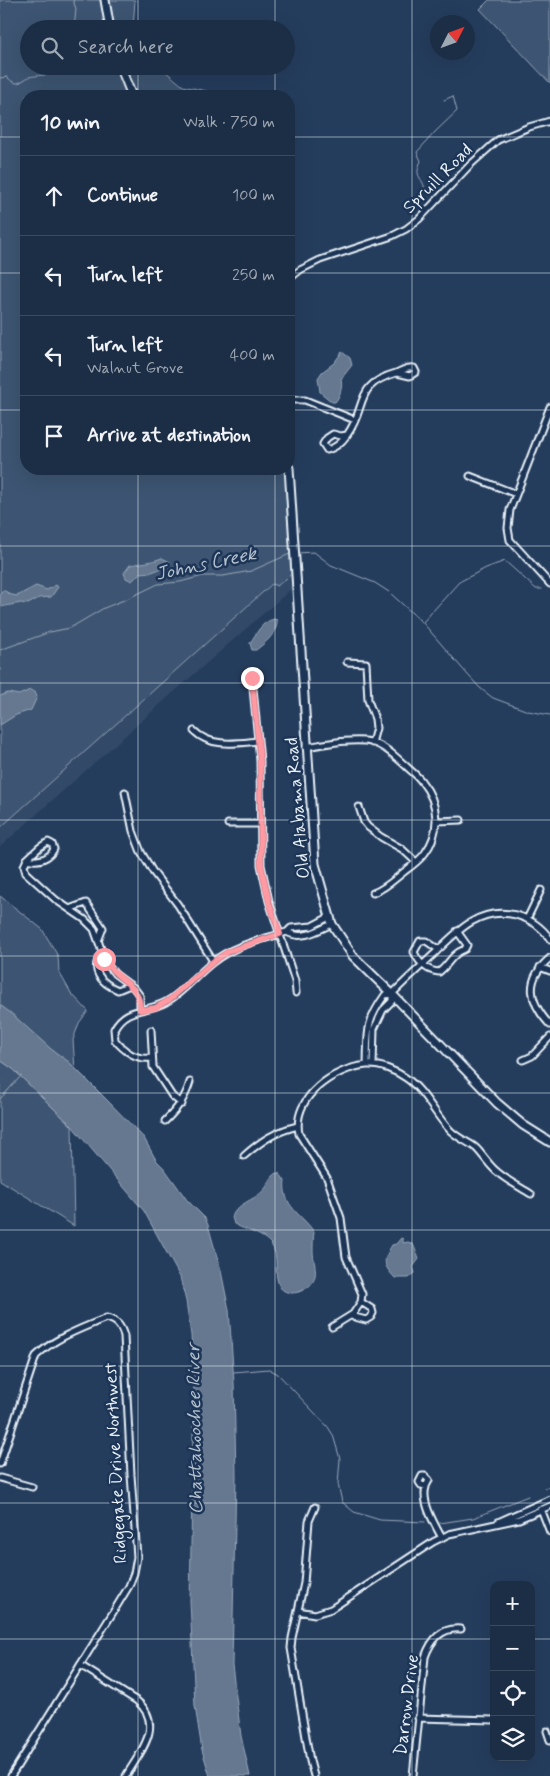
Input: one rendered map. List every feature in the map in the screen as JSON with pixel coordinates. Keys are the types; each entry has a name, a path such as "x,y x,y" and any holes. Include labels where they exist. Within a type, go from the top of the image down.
{"main road":[{"path":"104,0 108,20"},
{"path":"124,75 130,90"},
{"name":"Old Alabama Road","path":"289,475 314,864 331,920 353,956 503,1108 522,1125 550,1142"}],"street":[{"name":"Spruill Road","path":"295,274 320,260 392,236 406,229 419,219 470,165 498,140 529,127 550,121"},
{"path":"347,435 353,426 370,386 385,376 396,373"},
{"path":"295,399 310,401 355,420"},
{"path":"550,407 516,494 508,521 510,540 550,584"},
{"path":"470,476 516,494"},
{"path":"347,662 366,663 368,700 376,728 372,742"},
{"path":"252,678 261,780 260,854 263,878 295,981 296,993"},
{"path":"194,731 203,738 224,744 258,741"},
{"path":"306,747 330,743 372,742 392,753 422,782 434,804 437,821 435,835 424,855 382,889 373,893"},
{"path":"125,792 132,831 141,852 214,961"},
{"path":"360,807 364,822 372,832 402,849 416,862"},
{"path":"437,821 462,820"},
{"path":"228,824 260,824"},
{"path":"27,860 36,861 46,858 54,851 54,846 50,842 45,843 27,860 24,866 26,873 94,929 102,953 111,969 140,996 140,1010"},
{"path":"527,919 541,890"},
{"path":"69,909 86,903 103,928 98,942"},
{"path":"370,1065 369,1024 377,1006 386,995 392,994 457,931 471,921 491,913 513,914 538,925 550,939"},
{"path":"151,1058 134,1056 119,1044 114,1036 114,1029 121,1019 130,1013 155,1008 169,1000 214,961 236,948 287,932 294,935 305,935 331,920"},
{"path":"438,949 426,941 420,942 414,952 422,965 432,971 439,972 444,969 455,953 465,949 467,945 457,931"},
{"path":"102,953 96,960 95,965 99,976 107,986 118,990 130,985"},
{"path":"550,958 540,967 534,980 533,996 539,1013 550,1025"},
{"path":"540,967 550,971"},
{"path":"370,1065 374,1029 383,1010 392,1001 392,994"},
{"path":"377,1006 383,1010"},
{"path":"151,1030 153,1068 160,1081 172,1096 182,1104"},
{"path":"523,1060 532,1056 550,1037"},
{"path":"332,1327 351,1316 360,1302 362,1294 346,1257 341,1218 327,1178 299,1134 298,1126 305,1102 328,1079 340,1072 370,1065 389,1069 407,1078 449,1130 475,1148 496,1171 531,1194"},
{"path":"165,1121 182,1104 190,1082"},
{"path":"244,1156 272,1135 298,1126"},
{"path":"351,1316 366,1320 371,1317 372,1309 360,1302"},
{"name":"Ridgegate Drive Northwest","path":"0,1464 36,1356 47,1345 58,1339 106,1318 120,1325 124,1336 137,1557 134,1574 129,1586 11,1776"},
{"path":"0,1478 32,1487"},
{"path":"426,1486 426,1499 430,1514 442,1538"},
{"path":"493,1524 548,1500 550,1514"},
{"path":"538,1504 550,1532"},
{"path":"314,1776 292,1658 292,1638 305,1575 309,1521 315,1507"},
{"path":"298,1611 315,1614 331,1609 448,1534 519,1519 549,1507"},
{"name":"Darrow Drive","path":"413,1776 423,1663 427,1650 434,1640 446,1629 461,1629"},
{"path":"80,1665 137,1701 143,1706 149,1717 151,1728 145,1744 126,1776"},
{"path":"418,1718 490,1720"},
{"path":"547,1731 550,1740"}],"shaded area":[{"path":"0,0 105,0 107,20 20,20 20,75 170,75 183,86 202,90 20,90 20,475 292,475 291,523 298,569 277,586 272,584 0,828"},
{"path":"107,0 135,0 134,20 110,20"},
{"path":"489,0 550,0 550,83 480,9"},
{"path":"296,567 297,584 0,847 0,828 272,584 277,586"},
{"path":"0,896 42,929 58,956 59,972 71,993 88,1011 79,1023 73,1040 76,1084 0,1012"},
{"path":"0,1060 13,1069 72,1126 74,1226 0,1180"}],"water":[{"path":"342,352 350,358 352,365 341,379 338,397 335,402 332,402 320,392 318,378 322,372 334,363"},
{"path":"162,558 170,562 168,566 152,572 140,573 132,581 126,578 124,573 130,565"},
{"path":"56,585 58,587 51,597 39,598 28,604 21,603 0,607 0,593 3,590 17,596 36,586 47,590"},
{"path":"274,619 277,620 277,625 273,633 260,647 252,650 250,643 257,632 263,625"},
{"path":"30,690 35,692 37,697 31,710 16,715 0,725 0,696 8,693 19,695"},
{"name":"Chattahoochee River","path":"0,1005 69,1062 144,1138 156,1160 187,1200 205,1218 208,1225 221,1271 229,1310 234,1383 236,1476 232,1665 241,1736 250,1776 210,1776 202,1750 195,1706 190,1601 194,1382 191,1335 180,1277 144,1211 72,1126 13,1069 0,1060"},
{"path":"277,1173 285,1181 285,1190 290,1204 314,1232 315,1277 310,1285 295,1293 285,1291 279,1285 276,1275 276,1259 271,1244 259,1235 234,1224 232,1217 241,1205 263,1191"},
{"path":"401,1238 403,1243 413,1244 419,1259 413,1267 415,1273 409,1278 395,1278 385,1262 392,1245 396,1244"}],"waterway":[{"path":"73,0 76,9 75,20"},
{"path":"0,78 7,77 13,82 18,83 29,77 46,75"},
{"path":"425,190 418,174 421,161 417,152 457,111 453,96 444,100"},
{"name":"Johns Creek","path":"298,553 314,552 331,565 375,583 389,592 423,623 480,688 493,698 528,711 550,715"},
{"name":"Johns Creek","path":"0,650 50,632 70,628 104,608 158,584 180,582 203,576 223,576 251,571 292,553"},
{"path":"423,622 459,582 486,568 505,561 536,589 542,589"},
{"path":"0,1099 21,1076"},
{"path":"234,1372 269,1369 278,1374 328,1427 333,1435 340,1459 338,1484 342,1502 354,1512 380,1520 425,1522"},
{"path":"544,1488 550,1487"},
{"path":"440,1523 473,1518 528,1496"}],"route":[{"path":"104,959 115,974 131,985 140,996 140,1010 155,1008 184,989 214,961 229,951 280,934 269,902 261,865 260,761 252,678"}]}
